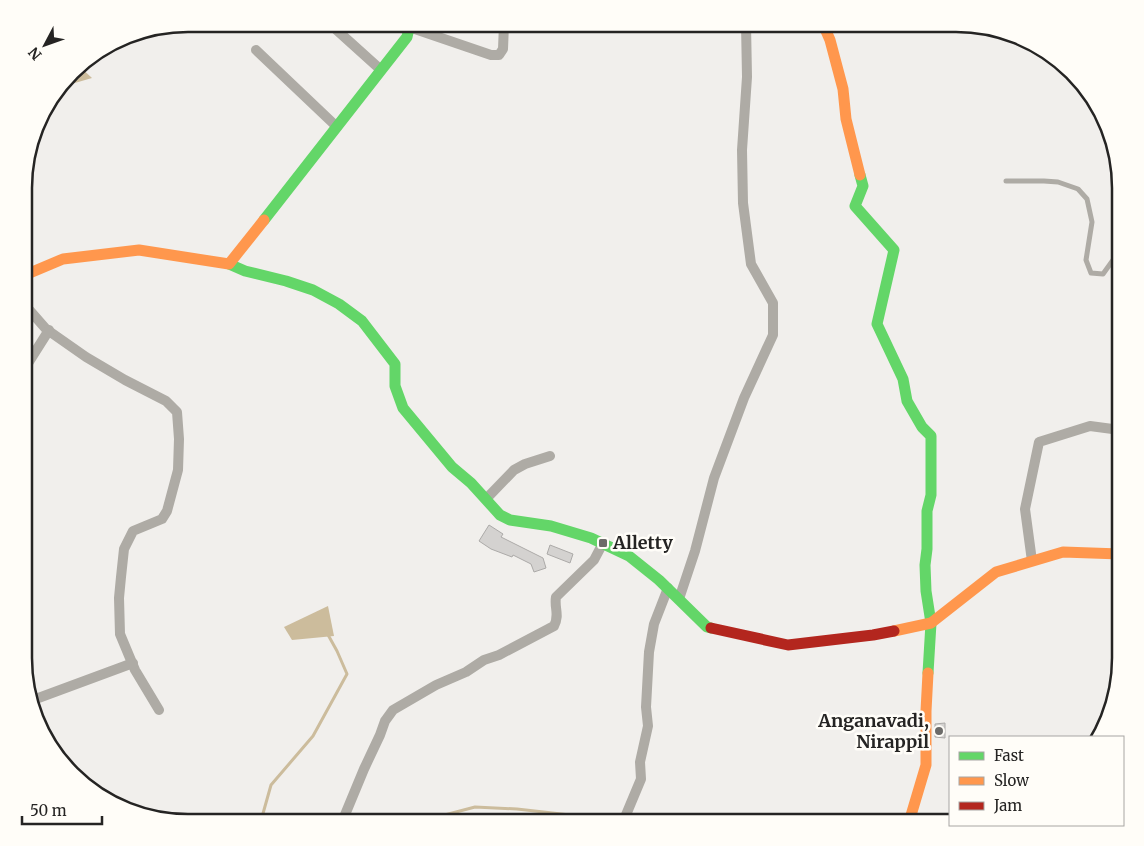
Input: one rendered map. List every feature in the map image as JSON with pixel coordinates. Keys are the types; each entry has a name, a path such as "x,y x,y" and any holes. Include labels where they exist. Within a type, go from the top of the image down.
{"street":[{"path":"339,32 381,70"},
{"path":"229,264 407,37 408,32"},
{"path":"430,32 491,55 499,55 503,48 504,32"},
{"path":"679,599 695,551 714,478 744,398 773,335 773,304 751,264 744,212 742,150 747,77 746,33"},
{"path":"827,33 843,89 846,119 863,186 855,206 894,250 877,324 903,379 908,401 922,427 931,436 931,495 927,511 925,566 926,591 931,624 926,711 926,765 911,814"},
{"path":"256,50 336,127"},
{"path":"32,272 63,259 139,250 229,264 244,272 294,283 318,292 361,321 396,364 395,386 403,408 452,467 486,499 500,516 510,520 574,532 603,543 629,556 668,588 707,627 788,645 873,635 931,624 996,572 1063,552 1111,554"},
{"path":"32,313 49,330 102,366 166,401 177,412 179,439 178,470 167,511 162,519 133,531 124,549 119,598 120,634 132,663 159,710"},
{"path":"32,356 49,330"},
{"path":"1032,561 1024,509 1039,442 1090,426 1111,429"},
{"path":"486,499 514,470 525,464 550,456"},
{"path":"346,813 385,721 393,710 426,690 466,672 484,660 554,626 558,616 555,602 556,596 594,560 603,543"},
{"path":"627,814 641,779 640,762 648,726 646,707 649,652 654,624 668,588"},
{"path":"38,698 132,663"}],"lane":[{"path":"1006,181 1058,182 1078,189 1086,199 1092,222 1086,260 1091,273 1103,274 1111,263"}],"shaded area":[{"path":"85,72 92,78 74,83"},
{"path":"328,606 334,636 292,640 284,627"}],"building":[{"path":"489,525 503,534 501,537 543,558 546,568 534,572 531,564 513,555 512,557 491,549 479,541"},
{"path":"550,545 573,554 570,563 547,554"},
{"name":"Anganavadi, Nirappil","path":"945,723 945,738 935,737 935,724"}],"waterway":[{"path":"263,813 271,785 313,736 347,674 327,633"},
{"path":"451,813 475,807 557,813"}],"traffic: fast":[{"path":"264,220 407,37 408,32"},
{"path":"860,175 863,186 855,206 894,250 877,324 903,379 907,401 922,427 931,436 931,495 927,511 925,565 926,591 931,623 928,673"},
{"path":"229,264 245,271 313,290 339,304 362,321 395,364 395,386 403,408 452,467 471,483 500,515 510,520 551,526 591,538 629,556 659,580 707,627 711,628"}],"traffic: slow":[{"path":"827,33 843,89 846,119 860,175"},
{"path":"32,272 63,259 139,250 229,264 264,220"},
{"path":"894,631 931,623 996,572 1063,552 1111,554"},
{"path":"911,814 926,765 928,673"}],"traffic: jam":[{"path":"711,628 788,645 894,631"}],"place":[{"name":"Alletty","path":"603,543"},
{"name":"Anganavadi, Nirappil","path":"939,731"}]}
